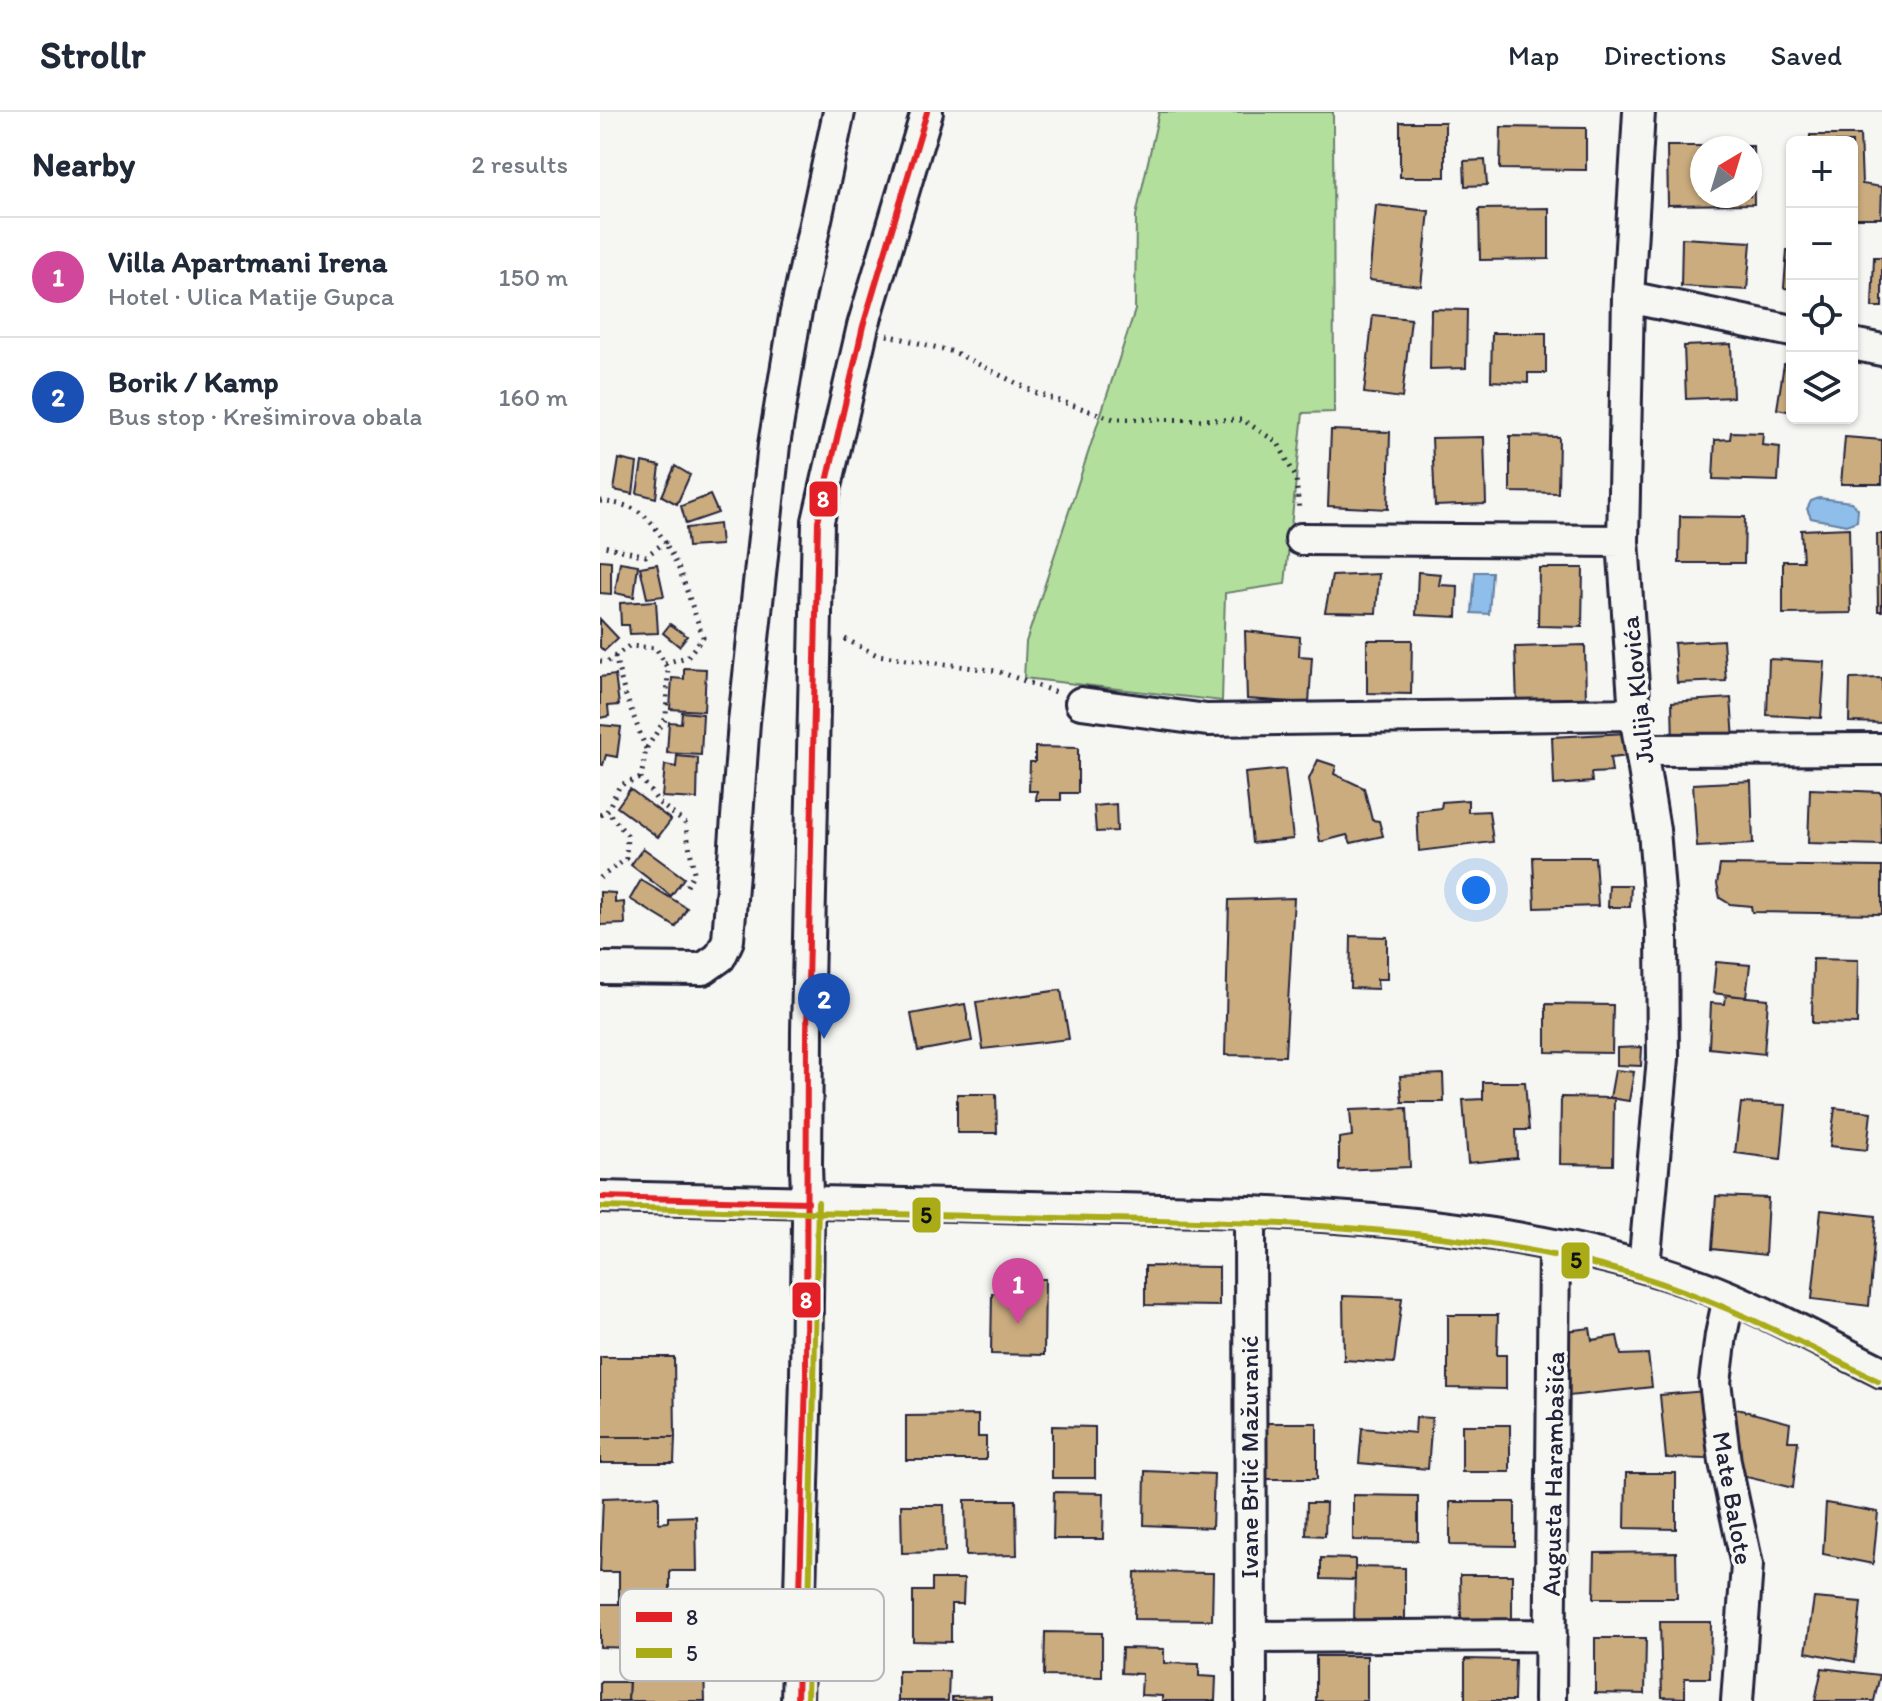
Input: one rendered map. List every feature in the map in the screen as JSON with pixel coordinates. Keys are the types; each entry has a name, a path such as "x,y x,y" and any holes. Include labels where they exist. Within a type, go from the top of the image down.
{"street":[{"path":"600,968 703,969 720,957 728,940 744,722 774,445 795,317 839,112"},
{"path":"799,1589 818,521 863,326 927,112"},
{"name":"Julija Klovića","path":"1639,112 1628,297 1623,541 1635,714 1654,830 1662,931 1663,1058 1644,1267"},
{"path":"1628,297 1786,330"},
{"path":"1858,345 1882,350"},
{"path":"1301,539 1623,541"},
{"path":"1081,703 1207,720 1635,714"},
{"path":"1642,750 1882,749"},
{"path":"600,1197 1250,1212 1435,1226 1554,1246 1644,1267 1729,1297 1882,1372"},
{"name":"Ivane Brlić Mažuranić","path":"1250,1212 1251,1701"},
{"name":"Augusta Harambašića","path":"1550,1701 1554,1246"},
{"name":"Mate Balote","path":"1729,1297 1715,1382 1725,1462 1747,1565 1737,1701"},
{"path":"1250,1637 1551,1635"},
{"path":"797,1681 797,1701"}],"path":[{"path":"863,326 954,352 1036,393 1114,419 1243,420 1278,443 1296,478 1301,539"},
{"path":"600,501 628,505 649,518 680,571 703,637 687,657 664,663"},
{"path":"600,545 646,556 665,542"},
{"path":"840,636 877,655 1016,676 1081,703"},
{"path":"600,661 607,662 629,646 656,648 668,669 666,718 646,749 641,778 659,803 685,823 694,872 685,890"},
{"path":"615,656 624,691 646,749"},
{"path":"600,815 607,811 620,785 641,778"},
{"path":"600,878 626,859 627,835 607,811"}],"green space":[{"path":"1159,112 1333,112 1334,412 1303,413 1285,584 1225,593 1222,701 1024,678 1026,642 1135,310 1136,216"}],"water":[{"path":"1819,498 1851,502 1858,509 1857,521 1846,525 1811,518 1807,509 1811,501"},
{"path":"1475,572 1492,572 1489,614 1472,613"}],"building":[{"path":"1400,122 1445,122 1445,177 1400,177"},
{"path":"1501,127 1586,128 1586,170 1500,169"},
{"path":"1860,135 1862,184 1882,187 1881,218 1858,218 1858,136 1810,136"},
{"path":"1667,146 1690,146 1690,205 1668,205"},
{"path":"1485,160 1487,185 1465,186 1464,161"},
{"path":"1376,205 1429,211 1421,286 1369,280"},
{"path":"1549,208 1549,259 1480,260 1479,209"},
{"path":"1682,238 1751,242 1747,290 1681,286"},
{"path":"1874,257 1882,257 1882,307 1872,307"},
{"path":"1431,309 1467,310 1466,368 1430,369"},
{"path":"1373,315 1411,319 1402,398 1364,393"},
{"path":"1492,333 1546,333 1546,373 1528,373 1528,383 1491,381"},
{"path":"1731,344 1733,397 1686,399 1684,346"},
{"path":"1784,364 1786,364 1786,411 1777,409"},
{"path":"1331,430 1390,432 1388,509 1328,506"},
{"path":"1731,432 1763,433 1762,445 1780,447 1778,481 1713,479 1715,440 1730,439"},
{"path":"1510,436 1559,437 1558,493 1510,492"},
{"path":"1484,437 1486,504 1435,506 1432,438"},
{"path":"1845,437 1882,440 1882,484 1841,484"},
{"path":"619,459 637,463 633,494 614,490"},
{"path":"642,462 660,466 656,498 637,493"},
{"path":"675,466 690,475 677,504 662,496"},
{"path":"710,495 718,513 686,524 681,506"},
{"path":"1680,516 1745,517 1744,563 1679,563"},
{"path":"719,524 721,545 688,547 686,528"},
{"path":"1849,528 1851,613 1783,614 1783,561 1803,561 1801,530"},
{"path":"1877,534 1882,534 1882,611 1878,611"},
{"path":"600,560 611,561 611,594 600,593"},
{"path":"620,562 638,565 634,597 615,593"},
{"path":"657,564 664,596 647,598 640,567"},
{"path":"1539,568 1583,568 1582,627 1538,626"},
{"path":"1418,572 1441,574 1439,585 1458,586 1457,617 1416,615"},
{"path":"1379,574 1376,613 1325,612 1332,576"},
{"path":"656,601 658,633 630,634 629,625 621,625 620,603"},
{"path":"600,619 618,638 604,651 600,647"},
{"path":"670,624 687,636 679,646 663,633"},
{"path":"1245,631 1300,637 1299,656 1312,657 1309,703 1247,699"},
{"path":"1367,640 1412,640 1411,694 1367,693"},
{"path":"1723,640 1726,681 1677,683 1674,643"},
{"path":"1585,645 1586,704 1517,706 1515,647"},
{"path":"1769,659 1825,662 1821,718 1767,715"},
{"path":"684,668 706,669 704,711 670,709 672,678 684,679"},
{"path":"615,675 619,705 608,706 609,716 600,718 600,677"},
{"path":"1882,678 1882,723 1849,722 1850,679"},
{"path":"1731,698 1734,740 1673,744 1672,702"},
{"path":"682,712 703,714 701,755 667,753 669,722 681,723"},
{"path":"600,725 621,727 617,757 606,755 603,765 600,764"},
{"path":"1627,733 1629,756 1610,758 1612,772 1591,773 1592,782 1554,785 1552,737"},
{"path":"1035,747 1078,748 1078,793 1061,793 1061,800 1036,800 1037,791 1029,791 1030,762 1035,762"},
{"path":"677,756 698,758 697,799 662,797 665,765 676,767"},
{"path":"1318,760 1336,766 1334,774 1364,788 1372,820 1379,821 1383,836 1351,843 1347,835 1320,842 1309,779"},
{"path":"1285,769 1293,839 1252,843 1245,773"},
{"path":"1751,781 1753,844 1697,847 1693,784"},
{"path":"630,789 671,820 658,837 617,807"},
{"path":"1810,789 1881,792 1882,845 1808,843"},
{"path":"1468,800 1468,812 1489,811 1493,842 1419,851 1417,811 1441,808 1442,802"},
{"path":"1116,804 1117,831 1096,832 1094,806"},
{"path":"643,848 684,878 671,896 631,865"},
{"path":"1533,857 1595,857 1598,906 1535,908"},
{"path":"1720,865 1882,867 1882,914 1752,912 1751,906 1730,904 1720,898 1717,884"},
{"path":"641,880 687,908 676,927 630,899"},
{"path":"1609,885 1631,885 1630,907 1608,907"},
{"path":"600,892 615,893 615,903 624,902 625,924 600,925"},
{"path":"1294,898 1285,1056 1225,1055 1229,900"},
{"path":"1351,936 1387,937 1387,979 1377,979 1378,989 1350,988"},
{"path":"1813,959 1858,960 1857,1024 1812,1023"},
{"path":"1716,962 1750,965 1746,997 1713,993"},
{"path":"1061,990 1069,1039 983,1049 976,1002"},
{"path":"1726,995 1768,999 1764,1054 1709,1048 1711,1003 1725,1004"},
{"path":"965,1004 972,1041 918,1051 911,1014"},
{"path":"1546,1004 1613,1005 1612,1053 1546,1052"},
{"path":"1642,1047 1641,1066 1617,1065 1617,1048"},
{"path":"1615,1070 1634,1072 1629,1101 1610,1098"},
{"path":"1443,1074 1444,1102 1402,1102 1400,1076"},
{"path":"1483,1082 1525,1082 1529,1130 1516,1130 1517,1158 1468,1163 1463,1100 1483,1099"},
{"path":"957,1094 996,1094 997,1133 957,1133"},
{"path":"1561,1097 1614,1098 1613,1165 1560,1164"},
{"path":"1741,1103 1786,1105 1781,1159 1735,1153"},
{"path":"1407,1108 1410,1167 1339,1170 1339,1138 1352,1136 1350,1110"},
{"path":"1835,1108 1871,1112 1867,1150 1830,1146"},
{"path":"1716,1196 1768,1198 1765,1255 1712,1249"},
{"path":"1821,1210 1876,1216 1869,1306 1812,1299"},
{"path":"1145,1266 1219,1267 1219,1306 1145,1305"},
{"path":"1027,1279 1045,1279 1044,1355 991,1354 992,1293 1027,1294"},
{"path":"1343,1296 1402,1298 1394,1363 1344,1360"},
{"path":"1448,1315 1498,1315 1497,1355 1506,1355 1506,1389 1448,1388"},
{"path":"1590,1328 1592,1340 1617,1336 1621,1355 1648,1354 1652,1387 1569,1396 1566,1331"},
{"path":"600,1357 674,1357 675,1437 600,1437"},
{"path":"1705,1391 1710,1459 1666,1458 1660,1395"},
{"path":"1733,1408 1790,1423 1788,1441 1798,1441 1793,1488 1738,1475"},
{"path":"978,1415 978,1437 986,1437 986,1460 906,1460 906,1416"},
{"path":"1416,1417 1432,1418 1428,1469 1359,1463 1362,1428 1415,1433"},
{"path":"1267,1423 1317,1423 1317,1479 1266,1479"},
{"path":"1462,1425 1510,1425 1510,1472 1462,1472"},
{"path":"1052,1426 1095,1427 1095,1478 1052,1478"},
{"path":"600,1437 675,1437 674,1463 600,1463"},
{"path":"1145,1471 1214,1474 1212,1528 1144,1525"},
{"path":"1626,1473 1676,1473 1676,1529 1625,1528"},
{"path":"1054,1492 1104,1493 1103,1539 1053,1539"},
{"path":"1353,1495 1418,1496 1418,1541 1353,1540"},
{"path":"659,1496 659,1523 668,1522 668,1517 696,1516 697,1571 670,1571 670,1589 620,1589 619,1604 619,1572 600,1572 603,1498"},
{"path":"965,1500 1016,1500 1017,1555 966,1556"},
{"path":"1450,1502 1515,1502 1515,1546 1450,1545"},
{"path":"1307,1503 1326,1503 1325,1536 1306,1535"},
{"path":"1826,1503 1878,1512 1873,1564 1823,1554"},
{"path":"901,1505 944,1505 945,1552 902,1553"},
{"path":"1676,1552 1677,1598 1594,1598 1595,1553"},
{"path":"1321,1558 1355,1559 1355,1580 1321,1579"},
{"path":"1355,1567 1405,1568 1405,1623 1354,1623"},
{"path":"1135,1572 1213,1573 1212,1620 1134,1619"},
{"path":"1460,1575 1512,1575 1512,1620 1461,1621"},
{"path":"932,1579 964,1579 963,1604 951,1604 951,1642 913,1641 913,1591 932,1591"},
{"path":"1814,1598 1861,1602 1855,1662 1806,1652"},
{"path":"600,1604 620,1604 620,1648 600,1647"},
{"path":"1660,1622 1711,1622 1710,1678 1685,1678 1685,1698 1662,1697"},
{"path":"1045,1632 1102,1633 1102,1677 1044,1676"},
{"path":"1595,1638 1646,1638 1645,1694 1595,1693"},
{"path":"1122,1648 1164,1649 1164,1663 1199,1664 1199,1676 1216,1677 1215,1701 1162,1701 1162,1696 1141,1695 1142,1674 1121,1673"},
{"path":"1316,1656 1367,1656 1367,1701 1316,1701"},
{"path":"1465,1659 1515,1660 1514,1701 1465,1701"},
{"path":"1822,1668 1880,1675 1874,1701 1815,1701"},
{"path":"898,1671 949,1671 948,1701 898,1701"},
{"path":"629,1681 704,1681 705,1701 628,1701"},
{"path":"600,1682 629,1682 628,1701 600,1701"},
{"path":"991,1696 991,1701 952,1701 952,1697"}],"transit line":[{"name":"8","path":"800,1589 806,1377 807,1032 818,521 863,326 927,112"},
{"name":"8","path":"600,1197 808,1202"},
{"name":"5","path":"809,1589 818,1202"},
{"name":"5","path":"600,1207 1227,1222 1357,1229 1486,1243 1550,1254 1648,1279 1748,1318 1878,1381"},
{"name":"8","path":"797,1701 798,1681"},
{"name":"5","path":"807,1681 807,1701"}],"place":[{"name":"Borik / Kamp","path":"824,1039"},
{"name":"Villa Apartmani Irena","path":"1018,1324"}]}
